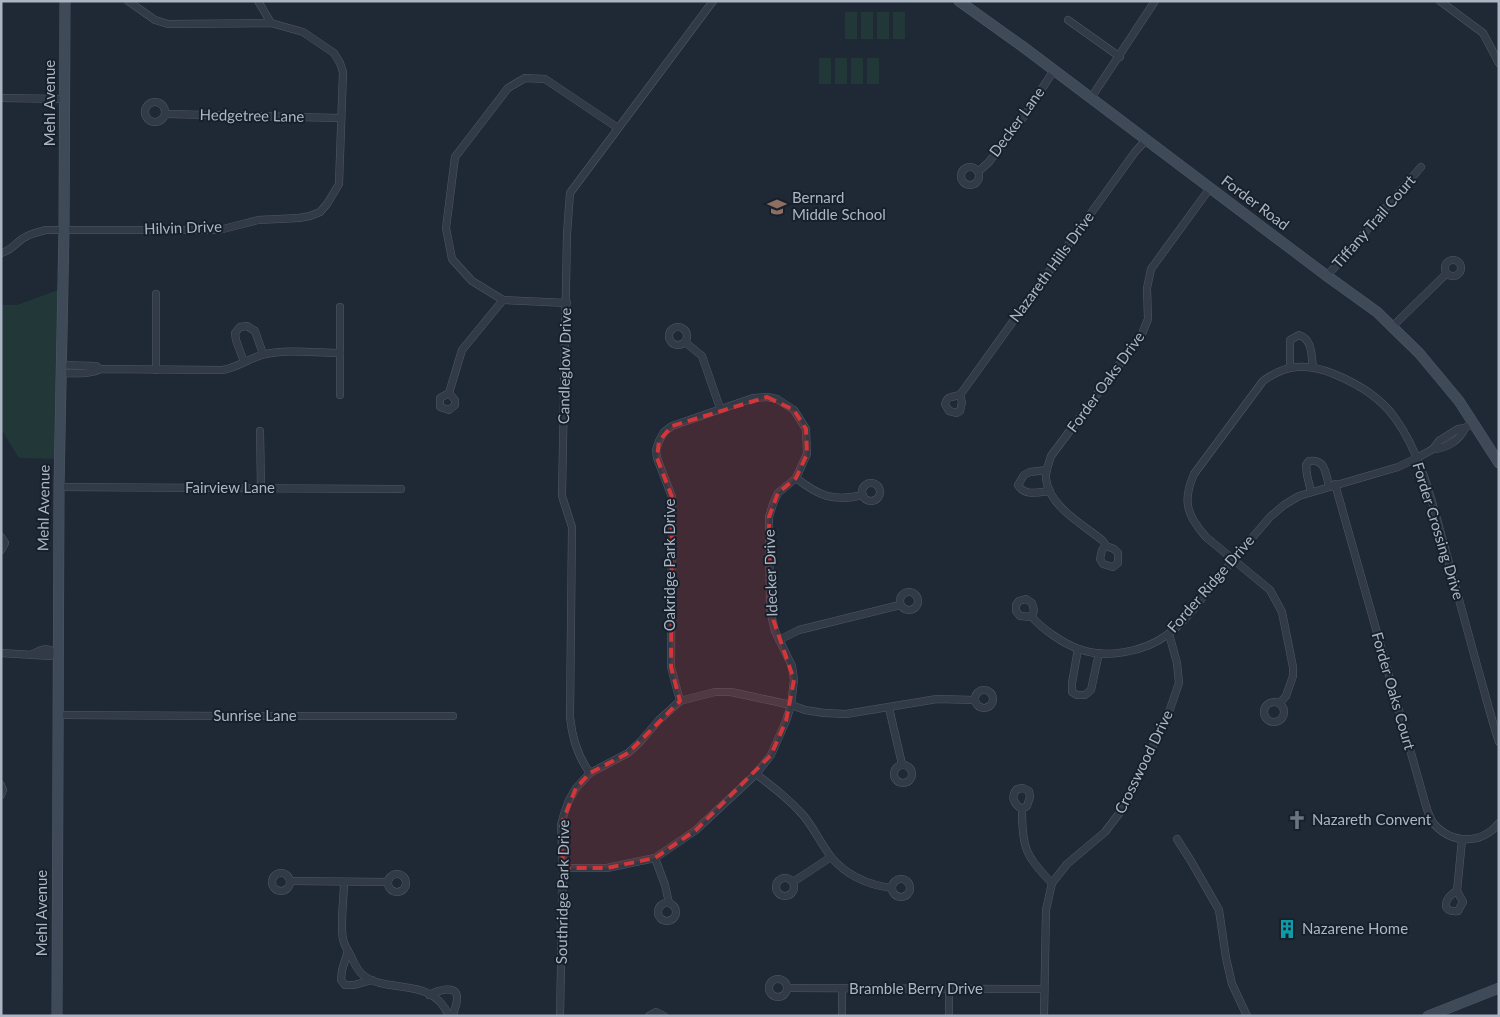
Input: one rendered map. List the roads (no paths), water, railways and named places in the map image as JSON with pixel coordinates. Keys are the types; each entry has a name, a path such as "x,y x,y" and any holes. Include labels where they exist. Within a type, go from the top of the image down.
{"street":[{"name":"Mehl Avenue","path":"57,1016 57,653 64,230 65,1"},
{"path":"128,1 155,20 168,24 271,23 303,32 334,53 340,62 343,72 340,118"},
{"path":"258,1 271,23"},
{"name":"Candleglow Drive","path":"590,773 575,744 570,717 572,526 562,496 567,234 570,193 713,1"},
{"name":"Forder Road","path":"958,1 1054,70 1377,312 1393,326 1434,370 1469,425 1499,464"},
{"path":"1091,98 1120,57 1155,1"},
{"path":"1440,1 1483,33 1498,60"},
{"path":"1068,20 1120,57"},
{"name":"Decker Lane","path":"978,172 989,162 1025,115 1054,70"},
{"path":"567,303 504,300 472,281 452,259 446,228 456,157 508,88 525,78 545,78 618,128"},
{"path":"1,98 64,99"},
{"name":"Hedgetree Lane","path":"165,114 340,118"},
{"name":"Hilvin Drive","path":"1,253 35,233 46,230 219,230 258,220 310,216 320,212 339,184 340,118"},
{"name":"Nazareth Hills Drive","path":"960,395 1129,160 1146,140"},
{"name":"Tiffany Trail Court","path":"1327,276 1421,167"},
{"name":"Forder Oaks Drive","path":"1047,470 1051,456 1142,334 1148,319 1147,288 1151,268 1210,188"},
{"path":"1393,326 1447,274"},
{"path":"156,294 156,370"},
{"path":"449,393 462,350 504,300"},
{"path":"340,307 340,395"},
{"path":"244,362 235,336 236,331 240,327 247,326 255,330 263,354"},
{"path":"1290,367 1290,340 1299,335 1306,338 1310,344 1313,367"},
{"path":"684,342 702,356 720,408"},
{"path":"62,369 83,373 96,372 100,369 222,370 230,369 263,354 280,352 340,353"},
{"name":"Forder Crossing Drive","path":"1280,703 1286,696 1293,676 1293,667 1282,612 1270,590 1206,537 1192,519 1188,505 1189,486 1194,474 1263,381 1290,367 1313,367 1356,384 1382,404 1395,418 1417,458 1434,510 1499,742"},
{"name":"Idecker Drive","path":"563,868 607,868 655,858 696,830 756,774 771,755 786,721 791,705 794,680 792,666 775,631 770,610 770,517 778,493 796,478 802,468 807,454 808,439 806,429 794,410 786,403 767,397 753,398 720,408"},
{"name":"Oakridge Park Drive","path":"680,701 671,667 672,497 657,458 656,450 664,432 672,426 720,408"},
{"name":"Forder Ridge Drive","path":"1032,617 1039,625 1078,649 1099,653 1143,648 1168,634 1190,612 1270,516 1284,505 1299,496 1332,485 1398,467 1433,449 1439,441 1458,429 1469,425"},
{"path":"260,431 261,488"},
{"path":"1311,492 1306,475 1306,465 1309,461 1321,462 1332,485"},
{"path":"1050,491 1026,493 1018,486 1024,475 1030,472 1047,470 1046,478 1050,491 1052,498 1106,546"},
{"path":"796,478 812,490 830,498 847,499 863,496"},
{"name":"Forder Oaks Court","path":"1332,485 1426,806 1433,823 1444,833 1462,840"},
{"name":"Fairview Lane","path":"59,487 401,489"},
{"path":"1,537 5,543 1,550"},
{"path":"779,640 799,630 900,605"},
{"name":"Crosswood Drive","path":"1044,1016 1046,910 1052,883 1067,864 1112,825 1132,790 1168,712 1179,683 1177,663 1168,634"},
{"path":"1078,649 1072,683 1072,692 1077,695 1085,695 1091,690 1099,653"},
{"path":"1,653 50,656 57,653"},
{"name":"Southridge Park Drive","path":"560,1016 563,868 561,825 569,800 576,788 590,773 628,753 680,701 715,692 731,692 791,705 805,710 835,714 889,708 937,699 975,700"},
{"path":"889,708 902,764"},
{"name":"Sunrise Lane","path":"58,715 453,716"},
{"path":"756,774 789,800 804,816 831,857 856,878 876,886 892,888"},
{"path":"1,785 4,790 1,795"},
{"path":"1022,809 1022,831 1028,855 1052,883"},
{"path":"1456,891 1462,840 1478,838 1499,823"},
{"path":"1177,839 1219,910 1232,984 1248,1016"},
{"path":"793,882 831,857"},
{"path":"655,858 669,903"},
{"path":"290,881 388,882"},
{"path":"344,882 343,940 355,966 363,975 372,980 413,988 436,998 451,1016"},
{"path":"348,951 344,960 341,980 345,985 354,985 372,980"},
{"name":"Bramble Berry Drive","path":"788,988 1044,989"},
{"path":"842,988 842,1016"},
{"path":"1428,1016 1499,988"},
{"path":"430,995 445,989 456,993 458,1000 451,1016"},
{"path":"949,989 949,1016"},
{"path":"649,1016 656,1012 664,1016"}],"place":[{"name":"Bernard Middle School","path":"777,207"},
{"name":"Nazareth Convent","path":"1297,820"},
{"name":"Nazarene Home","path":"1287,929"}]}
